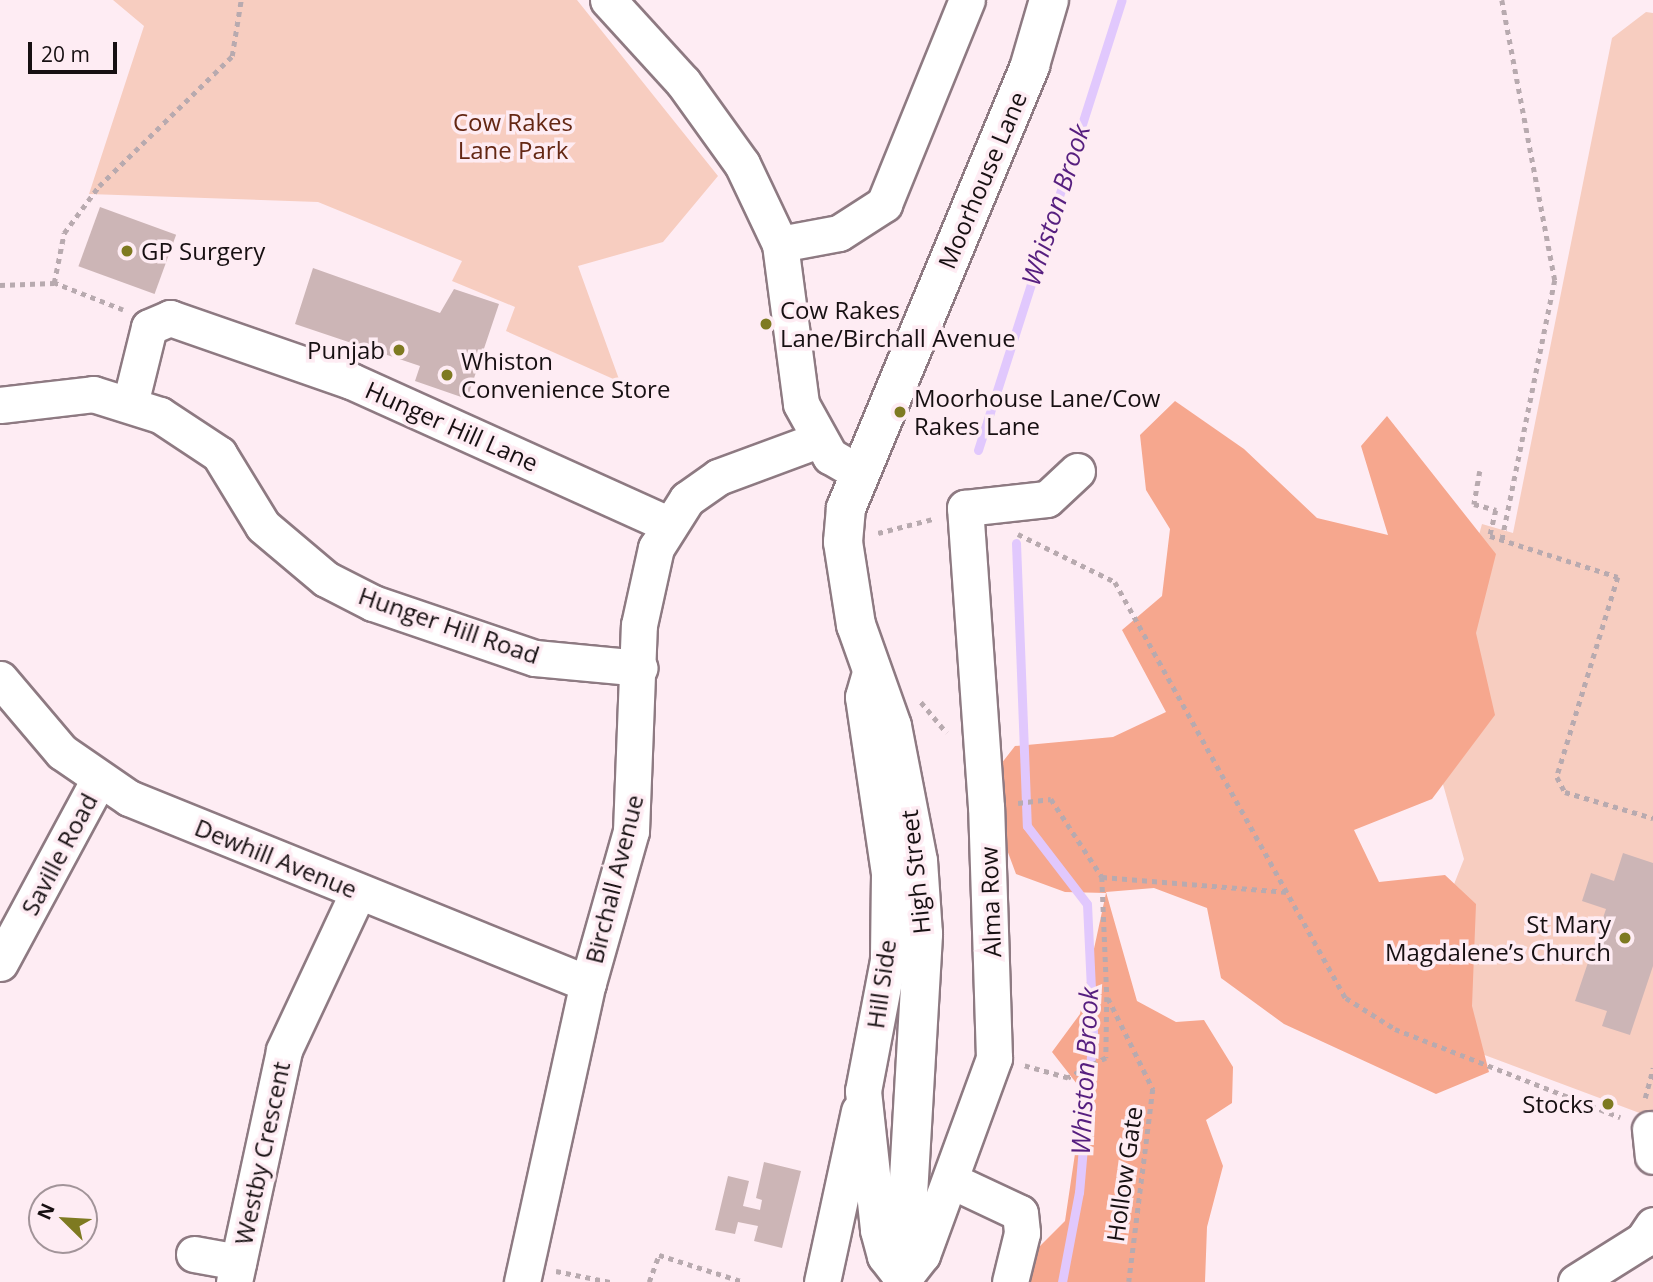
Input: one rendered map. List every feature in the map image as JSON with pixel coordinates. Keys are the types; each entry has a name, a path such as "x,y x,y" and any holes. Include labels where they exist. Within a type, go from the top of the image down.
{"street":[{"path":"608,0 683,82 742,164 780,244 801,404 818,440 830,456 859,473"},
{"path":"780,244 839,233 884,204 967,0"},
{"name":"Moorhouse Lane","path":"859,473 1030,65 1049,0"},
{"name":"Hunger Hill Lane","path":"149,327 170,318 351,381 667,524"},
{"path":"130,404 149,327"},
{"name":"Hunger Hill Road","path":"0,405 93,394 130,404 171,421 219,454 263,526 326,579 373,603 535,658 640,668"},
{"name":"Birchall Avenue","path":"524,1274 588,983 631,831 645,584 667,524 687,499 718,477 818,440"},
{"name":"Alma Row","path":"903,1280 922,1255 952,1181 994,1058 986,807 965,508 1048,499 1077,471"},
{"name":"High Street","path":"859,473 843,542 856,625 906,796 923,934 903,1280"},
{"name":"Hill Side","path":"822,1282 888,960 889,874 863,696 871,669"},
{"name":"Dewhill Avenue","path":"0,679 62,752 98,781 358,892 588,983"},
{"name":"Saville Road","path":"0,963 98,781"},
{"name":"Westby Crescent","path":"194,1254 236,1272 284,1050 358,892"},
{"name":"Hill Side","path":"863,1091 878,1230 885,1256 903,1280"},
{"path":"952,1181 1020,1213 1022,1233 1010,1282"},
{"path":"1576,1282 1643,1240 1653,1225"}],"path":[{"path":"54,283 64,233 99,186 232,56 242,0"},
{"path":"1502,0 1555,280 1502,540"},
{"path":"0,285 54,283 138,316 149,327"},
{"path":"1480,471 1474,505 1496,510 1490,537 1618,577 1557,777 1564,792 1653,818"},
{"path":"843,542 923,522"},
{"path":"1012,531 1115,582 1290,892 1346,998 1395,1029 1649,1130 1653,1068"},
{"path":"994,1058 1068,1078 1105,1058 1107,997 1102,877 1051,799"},
{"path":"1102,877 1290,892"},
{"name":"Hollow Gate","path":"1107,997 1153,1089 1129,1282"},
{"path":"649,1282 659,1255 744,1282"},
{"path":"524,1274 610,1282"}],"green space":[{"name":"Cow Rakes Lane Park","path":"113,0 577,0 718,176 663,242 578,266 620,382 506,331 515,307 452,281 462,261 318,202 89,194 144,26"},
{"path":"1646,12 1653,13 1653,1118 1399,1023 1464,859 1426,724 1482,524 1513,533 1612,38"}],"shaded area":[{"path":"1175,401 1244,449 1317,518 1388,535 1361,446 1387,416 1496,554 1476,633 1495,715 1432,799 1354,830 1379,882 1445,875 1476,904 1472,1006 1489,1072 1436,1094 1284,1024 1221,978 1207,908 1154,888 1106,892 1137,1001 1176,1022 1204,1020 1233,1067 1232,1103 1206,1120 1223,1166 1207,1227 1205,1282 1027,1282 1030,1256 1065,1221 1084,1093 1052,1052 1080,1014 1106,893 1065,892 1016,874 1003,839 1001,764 1015,746 1113,737 1166,712 1122,630 1162,596 1170,529 1146,490 1140,435"}],"building":[{"name":"GP Surgery","path":"100,207 176,235 155,294 78,266"},
{"path":"313,268 440,313 454,289 499,304 467,399 415,381 420,366 295,324"},
{"name":"St Mary Magdalene’s Church","path":"1623,853 1653,863 1653,966 1630,1035 1602,1026 1607,1011 1575,1001 1606,909 1582,901 1591,873 1614,881"},
{"path":"764,1162 801,1171 782,1248 754,1241 758,1226 738,1222 735,1234 715,1230 728,1176 749,1181 743,1206 760,1210 762,1200 756,1198"}],"waterway":[{"name":"Whiston Brook","path":"978,450 1122,0"},
{"name":"Whiston Brook","path":"1016,543 1027,826 1087,904 1093,1033 1079,1192 1062,1282"}],"place":[{"name":"GP Surgery","path":"127,251"},
{"name":"Cow Rakes Lane/Birchall Avenue","path":"766,324"},
{"name":"Punjab","path":"399,350"},
{"name":"Whiston Convenience Store","path":"447,375"},
{"name":"Moorhouse Lane/Cow Rakes Lane","path":"900,412"},
{"name":"St Mary Magdalene’s Church","path":"1625,938"},
{"name":"Stocks","path":"1608,1104"}]}
